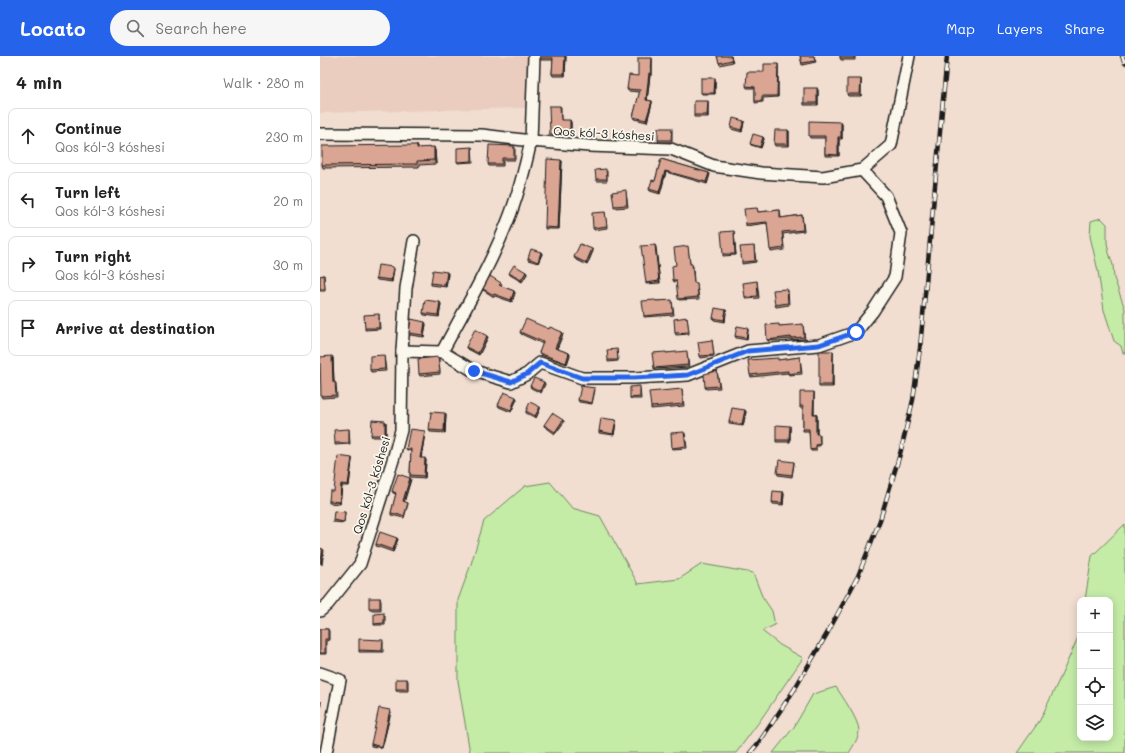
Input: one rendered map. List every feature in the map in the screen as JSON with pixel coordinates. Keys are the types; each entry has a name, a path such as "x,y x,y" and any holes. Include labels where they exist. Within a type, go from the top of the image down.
{"street":[{"path":"442,352 508,222 531,141 534,56"},
{"path":"402,351 442,352 474,371 511,382 527,374 540,363 582,378 634,378 688,375 748,351 819,345 856,332 873,311 894,277 901,232 886,196 862,170 891,144 908,56"},
{"name":"Qos kól-3 kóshesi","path":"320,134 482,135 589,146 671,149 714,166 761,173 823,177 862,170"},
{"name":"Qos kól-3 kóshesi","path":"320,611 328,604 360,564 394,460 401,430 402,351 406,288 414,241"},
{"path":"320,673 340,680 326,753"}],"shaded area":[{"path":"320,56 528,56 526,108 320,113"}],"green space":[{"path":"1101,218 1107,224 1107,243 1113,265 1114,278 1125,309 1125,353 1123,353 1121,346 1114,341 1104,310 1098,271 1090,236 1091,221"},
{"path":"550,482 572,508 600,516 638,584 679,579 702,564 753,573 762,596 772,611 775,625 762,631 780,645 803,658 736,753 470,753 458,681 458,600 484,521 525,486"},
{"path":"1125,524 1125,753 1017,753 1040,720 1077,640 1077,741 1113,741 1113,597 1085,597 1092,556"},
{"path":"836,687 853,714 859,730 857,739 849,753 773,753 794,727 813,694"}],"building":[{"path":"540,56 565,56 564,74 552,74 553,58 540,58"},
{"path":"717,56 731,56 732,60 719,63"},
{"path":"800,56 814,56 815,61 802,63"},
{"path":"840,56 854,56 854,58 840,58"},
{"path":"638,58 652,58 646,100 652,101 646,120 633,117 640,90 627,89 629,75 638,76"},
{"path":"764,64 778,64 777,96 762,96 762,101 755,101 755,87 746,86 747,72 764,72"},
{"path":"701,78 715,78 714,93 701,93"},
{"path":"847,79 861,79 860,94 847,94"},
{"path":"804,88 817,88 817,103 804,103"},
{"path":"694,101 708,101 707,115 694,115"},
{"path":"549,106 560,106 561,120 570,120 570,134 550,134"},
{"path":"733,118 744,121 741,130 731,127"},
{"path":"809,121 841,122 841,137 838,137 838,155 825,154 825,136 809,136"},
{"path":"658,128 672,128 671,140 658,140"},
{"path":"775,130 788,130 788,144 774,144"},
{"path":"753,134 763,137 760,147 750,144"},
{"path":"417,145 417,148 434,147 434,160 417,161 417,164 322,165 322,146"},
{"path":"489,145 514,146 514,158 502,158 502,164 488,164"},
{"path":"472,147 472,161 457,162 457,148"},
{"path":"547,159 561,160 558,228 545,227"},
{"path":"661,159 709,173 706,182 665,171 659,192 649,189 652,180 655,181"},
{"path":"606,169 607,179 596,179 595,170"},
{"path":"626,190 627,205 614,206 612,192"},
{"path":"757,208 758,212 780,210 780,218 802,215 803,230 782,232 784,248 770,250 767,222 746,224 744,209"},
{"path":"605,212 607,226 593,228 592,213"},
{"path":"734,231 735,254 723,254 721,232"},
{"path":"580,244 592,249 586,263 574,257"},
{"path":"655,245 659,281 646,283 641,246"},
{"path":"688,246 694,283 697,283 698,297 678,299 676,280 673,280 672,266 676,265 674,248"},
{"path":"754,246 755,261 742,262 740,247"},
{"path":"531,249 541,252 538,262 528,258"},
{"path":"378,265 393,267 391,280 376,278"},
{"path":"514,265 526,272 521,280 509,273"},
{"path":"433,270 447,272 445,285 431,283"},
{"path":"324,275 325,289 320,289 320,276"},
{"path":"490,276 501,283 499,285 514,291 511,300 494,295 483,289"},
{"path":"757,281 758,296 745,297 743,283"},
{"path":"787,289 788,303 775,305 773,290"},
{"path":"425,300 440,302 438,315 423,313"},
{"path":"672,300 673,313 644,316 642,301"},
{"path":"715,308 726,310 724,320 713,318"},
{"path":"379,314 379,328 365,328 364,315"},
{"path":"687,317 689,332 675,333 674,319"},
{"path":"411,319 425,322 423,335 409,333"},
{"path":"526,319 549,329 550,327 562,332 555,348 569,353 566,363 539,353 543,342 520,332"},
{"path":"779,324 779,326 803,324 804,337 767,340 766,325"},
{"path":"737,326 748,328 746,338 735,336"},
{"path":"475,329 487,336 478,353 466,347"},
{"path":"712,340 714,355 700,356 698,342"},
{"path":"617,349 618,360 608,360 607,350"},
{"path":"687,351 688,365 654,368 652,353"},
{"path":"819,351 833,351 832,385 819,385"},
{"path":"384,355 385,369 370,370 370,356"},
{"path":"332,356 333,382 335,382 336,395 321,396 320,357"},
{"path":"438,357 440,372 419,374 418,359"},
{"path":"800,357 801,372 788,374 788,371 750,375 748,360 778,358 778,360"},
{"path":"717,371 719,386 705,387 704,374"},
{"path":"534,378 544,382 540,391 530,386"},
{"path":"581,386 595,388 592,403 578,400"},
{"path":"640,386 640,397 630,398 630,387"},
{"path":"682,389 683,404 651,407 649,392"},
{"path":"504,392 516,397 511,410 498,405"},
{"path":"800,392 814,392 813,414 816,414 816,434 819,434 820,444 816,445 816,449 810,450 809,429 803,429 803,406 800,406"},
{"path":"530,402 540,407 535,416 526,411"},
{"path":"732,408 745,410 742,424 729,422"},
{"path":"431,412 445,413 444,431 429,430"},
{"path":"552,413 563,420 555,432 544,425"},
{"path":"601,418 616,420 613,434 599,431"},
{"path":"372,420 385,421 385,435 371,435"},
{"path":"776,425 790,426 789,440 776,440"},
{"path":"349,429 349,443 335,443 334,430"},
{"path":"410,429 425,431 420,458 425,458 424,476 410,475 411,449 406,449"},
{"path":"684,432 686,446 672,448 671,433"},
{"path":"338,456 352,458 348,485 341,484 340,502 329,501 330,491 334,491"},
{"path":"779,460 794,462 792,475 777,473"},
{"path":"398,474 410,478 403,501 408,503 404,516 391,513 396,493 392,491"},
{"path":"773,491 783,492 782,503 772,502"},
{"path":"334,511 345,512 344,522 333,520"},
{"path":"380,532 397,538 393,550 376,544"},
{"path":"320,548 323,549 321,563 320,563"},
{"path":"369,598 380,598 380,608 369,608"},
{"path":"384,613 384,623 374,624 374,614"},
{"path":"320,629 328,629 328,639 325,639 325,653 320,653"},
{"path":"359,639 383,640 382,651 359,650"},
{"path":"396,679 407,679 407,689 396,689"},
{"path":"379,708 390,710 382,747 371,744"}],"railway":[{"path":"750,753 760,741 794,690 828,632 858,576 880,520 900,454 913,400 920,348 947,56"},
{"path":"1122,56 1125,63"}],"route":[{"path":"474,371 511,382 527,374 540,363 582,378 634,378 688,375 748,351 819,345 856,332"}]}
